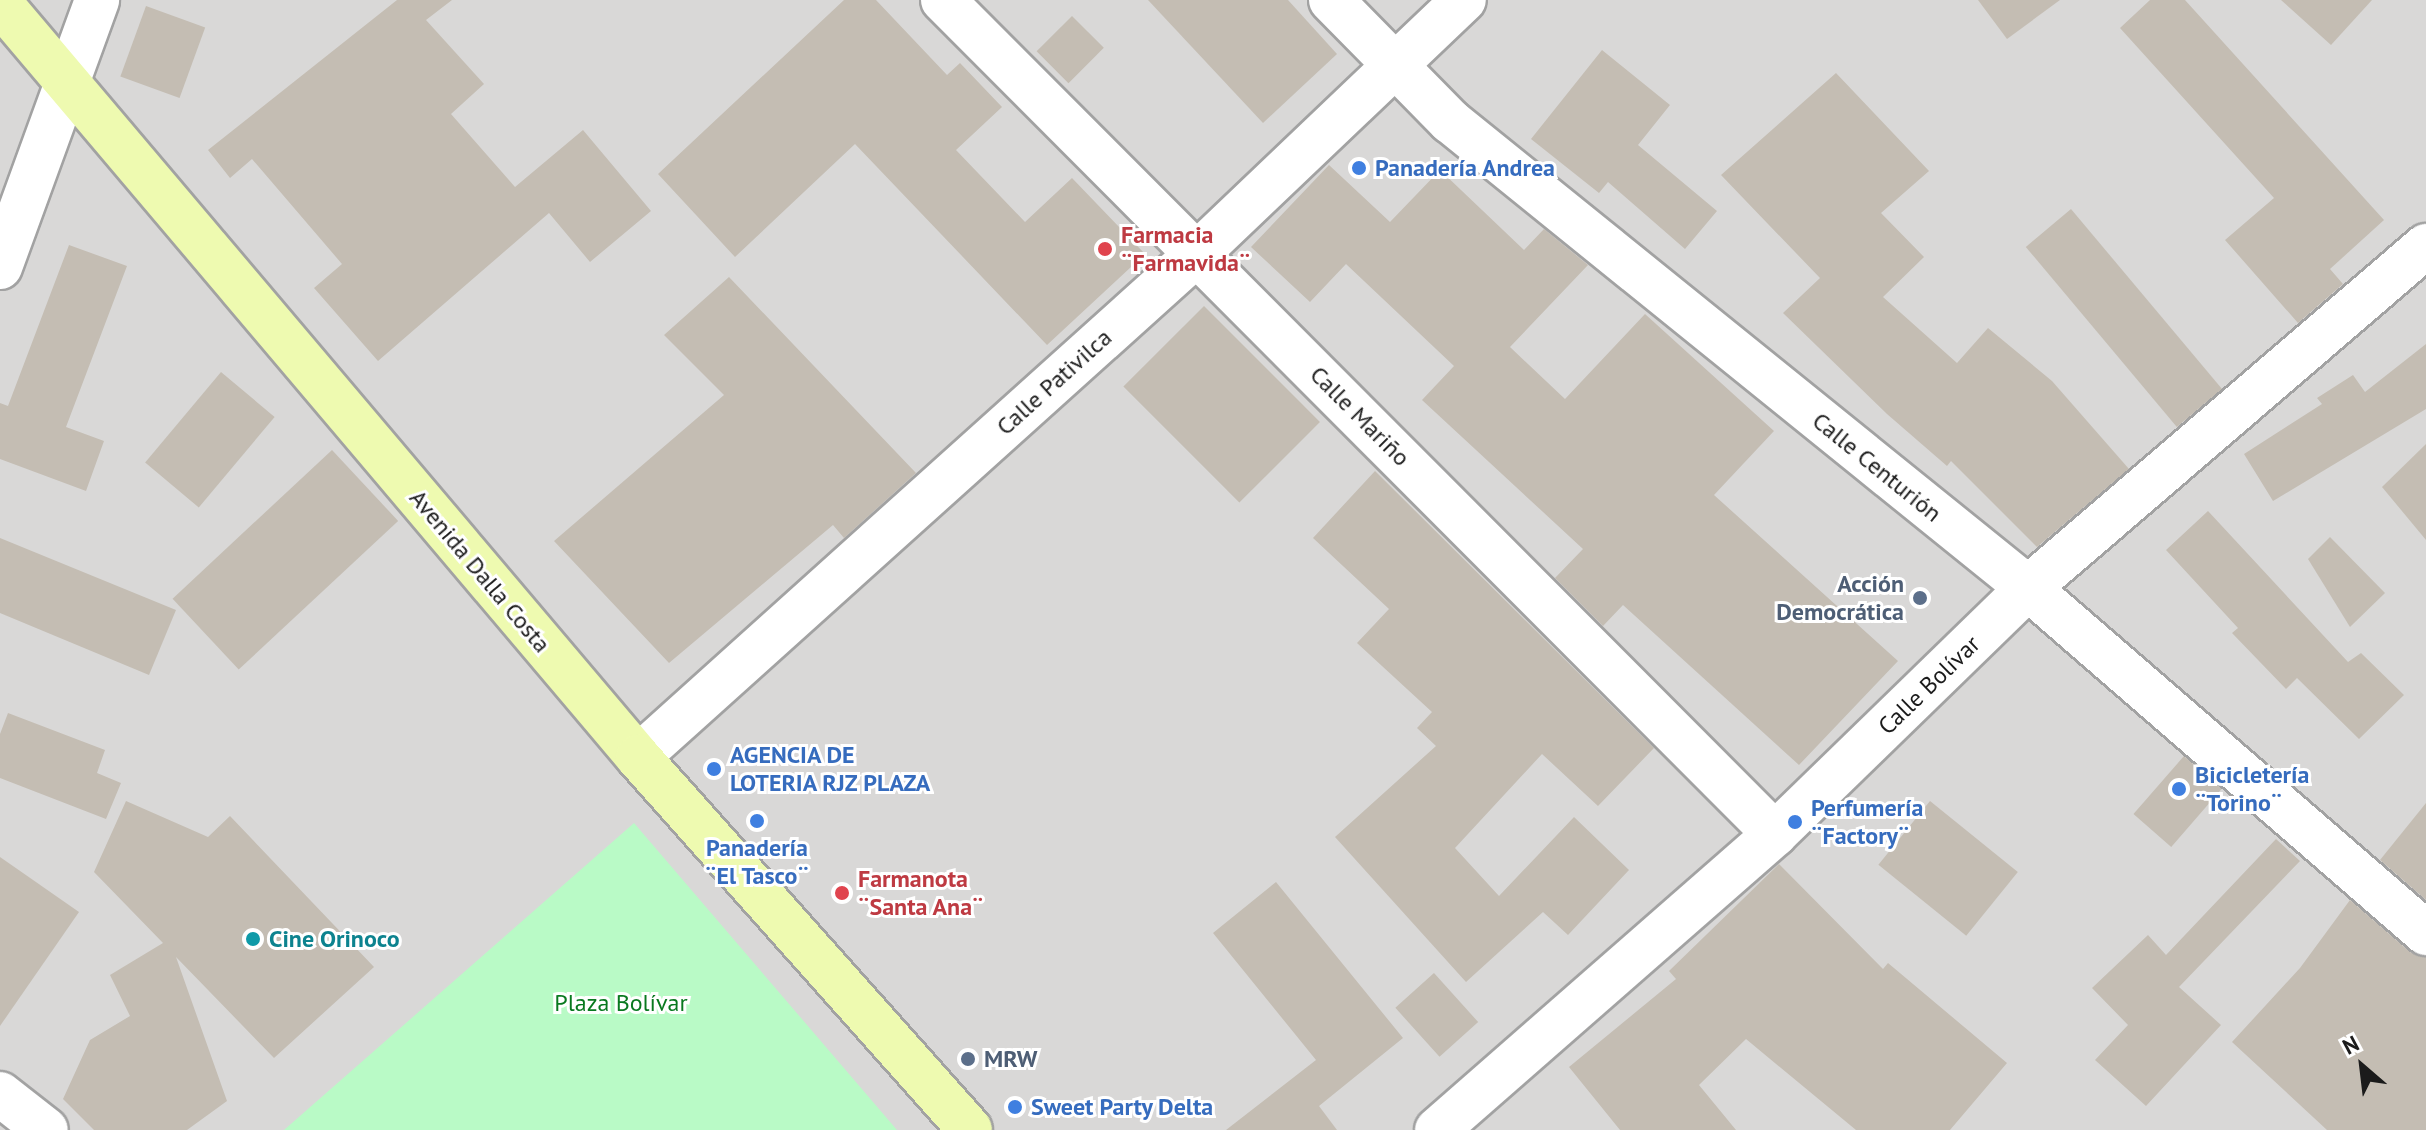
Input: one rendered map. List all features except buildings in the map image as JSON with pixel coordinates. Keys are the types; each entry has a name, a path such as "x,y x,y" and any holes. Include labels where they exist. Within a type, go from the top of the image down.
{"main road":[{"name":"Avenida Dalla Costa","path":"0,3 638,757 970,1130"}],"street":[{"path":"0,267 64,80 97,0"},
{"name":"Calle Mariño","path":"943,0 1775,834"},
{"name":"Calle Centurión","path":"1331,0 1450,121 2028,588 2426,933"},
{"name":"Calle Pativilca","path":"638,757 1198,253 1464,0"},
{"name":"Calle Bolívar","path":"1437,1130 1775,834 2028,588 2426,246"},
{"path":"0,1094 46,1130"}],"shaded area":[{"path":"0,0 2426,0 2426,1130 0,1130"}],"green space":[{"name":"Plaza Bolívar","path":"634,823 897,1130 284,1130"}],"place":[{"name":"Panadería Andrea","path":"1359,168"},
{"name":"Farmacia ¨Farmavida¨","path":"1105,249"},
{"name":"Acción Democrática","path":"1920,598"},
{"name":"AGENCIA DE LOTERIA RJZ PLAZA","path":"714,769"},
{"name":"Bicicletería ¨Torino¨","path":"2179,789"},
{"name":"Panadería ¨El Tasco¨","path":"757,821"},
{"name":"Perfumería ¨Factory¨","path":"1795,822"},
{"name":"Farmanota ¨Santa Ana¨","path":"842,893"},
{"name":"Cine Orinoco","path":"253,939"},
{"name":"MRW","path":"968,1059"},
{"name":"Sweet Party Delta","path":"1015,1107"}]}
